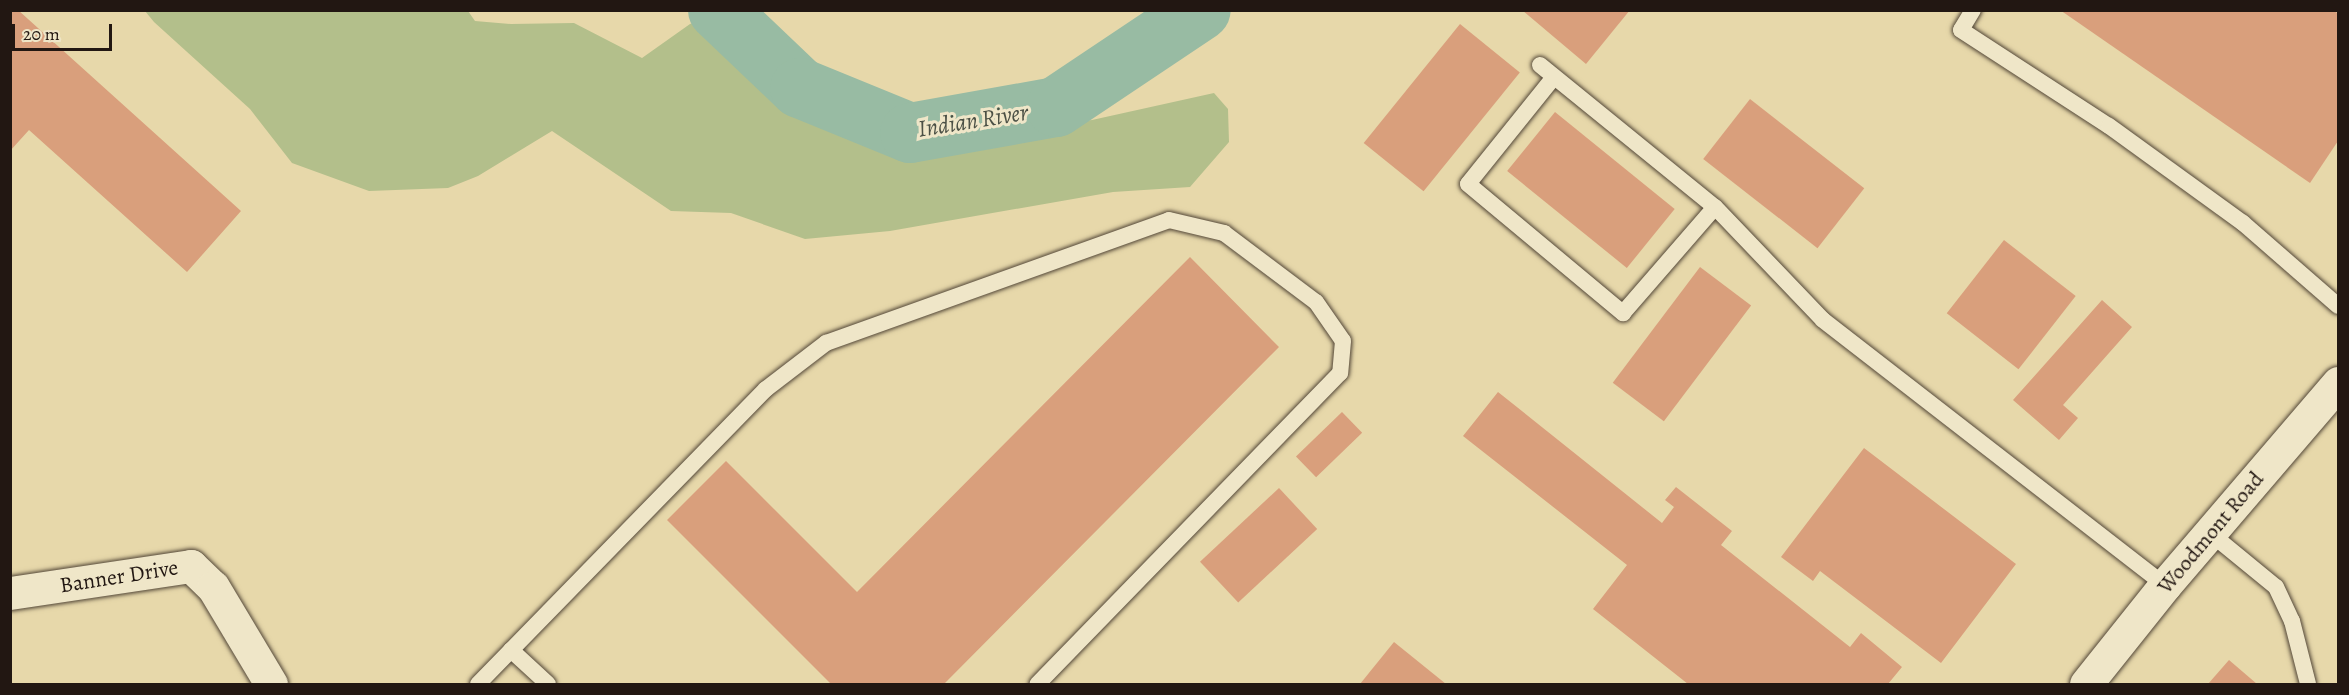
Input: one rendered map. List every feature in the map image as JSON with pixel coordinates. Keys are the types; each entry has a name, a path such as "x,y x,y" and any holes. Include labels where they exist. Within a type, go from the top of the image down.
{"main road":[{"name":"Woodmont Road","path":"2086,684 2165,585 2338,383"},
{"name":"Banner Drive","path":"10,593 190,566 213,587 271,684"}],"lane":[{"path":"1973,10 1960,30 2109,126 2243,223 2338,306"},
{"path":"1540,65 1715,207 1823,321 2165,585"},
{"path":"1554,76 1468,184 1623,313 1715,207"},
{"path":"478,684 766,389 826,344 1169,220 1224,233 1316,302 1343,341 1340,373 1038,684"},
{"path":"2211,533 2276,587 2292,621 2307,684"},
{"path":"511,650 548,684"}],"green space":[{"path":"145,11 468,11 475,21 511,24 574,23 642,58 690,24 729,11 738,11 801,56 822,83 884,137 934,140 1092,120 1214,93 1228,109 1229,142 1190,187 1113,192 890,231 805,239 731,213 671,211 552,131 478,176 448,188 369,191 292,163 250,109 154,22"}],"building":[{"path":"10,10 18,10 241,211 187,272 29,130 10,151"},
{"path":"1522,10 1630,10 1586,64"},
{"path":"2060,10 2334,10 2338,14 2338,141 2310,183"},
{"path":"1460,24 1520,72 1424,191 1364,143"},
{"path":"1750,99 1864,188 1817,248 1703,159"},
{"path":"1555,112 1675,209 1627,268 1507,171"},
{"path":"2004,240 2076,296 2018,369 1947,313"},
{"path":"1190,257 1279,347 944,684 831,684 667,520 726,461 857,592"},
{"path":"1700,267 1751,306 1664,421 1613,383"},
{"path":"2102,300 2132,327 2063,405 2078,418 2059,440 2013,400"},
{"path":"1498,392 1662,523 1674,507 1665,500 1676,487 1732,531 1721,545 1850,647 1861,633 1902,667 1888,684 1688,684 1593,609 1627,565 1463,436"},
{"path":"1342,412 1362,433 1316,477 1296,456"},
{"path":"1864,448 2016,564 1941,663 1820,571 1813,581 1781,557"},
{"path":"1279,488 1317,529 1238,603 1200,562"},
{"path":"1394,642 1446,684 1360,684"},
{"path":"2229,660 2257,684 2208,684"}],"waterway":[{"name":"Indian River","path":"718,10 800,88 910,133 1056,107 1201,10"}]}
